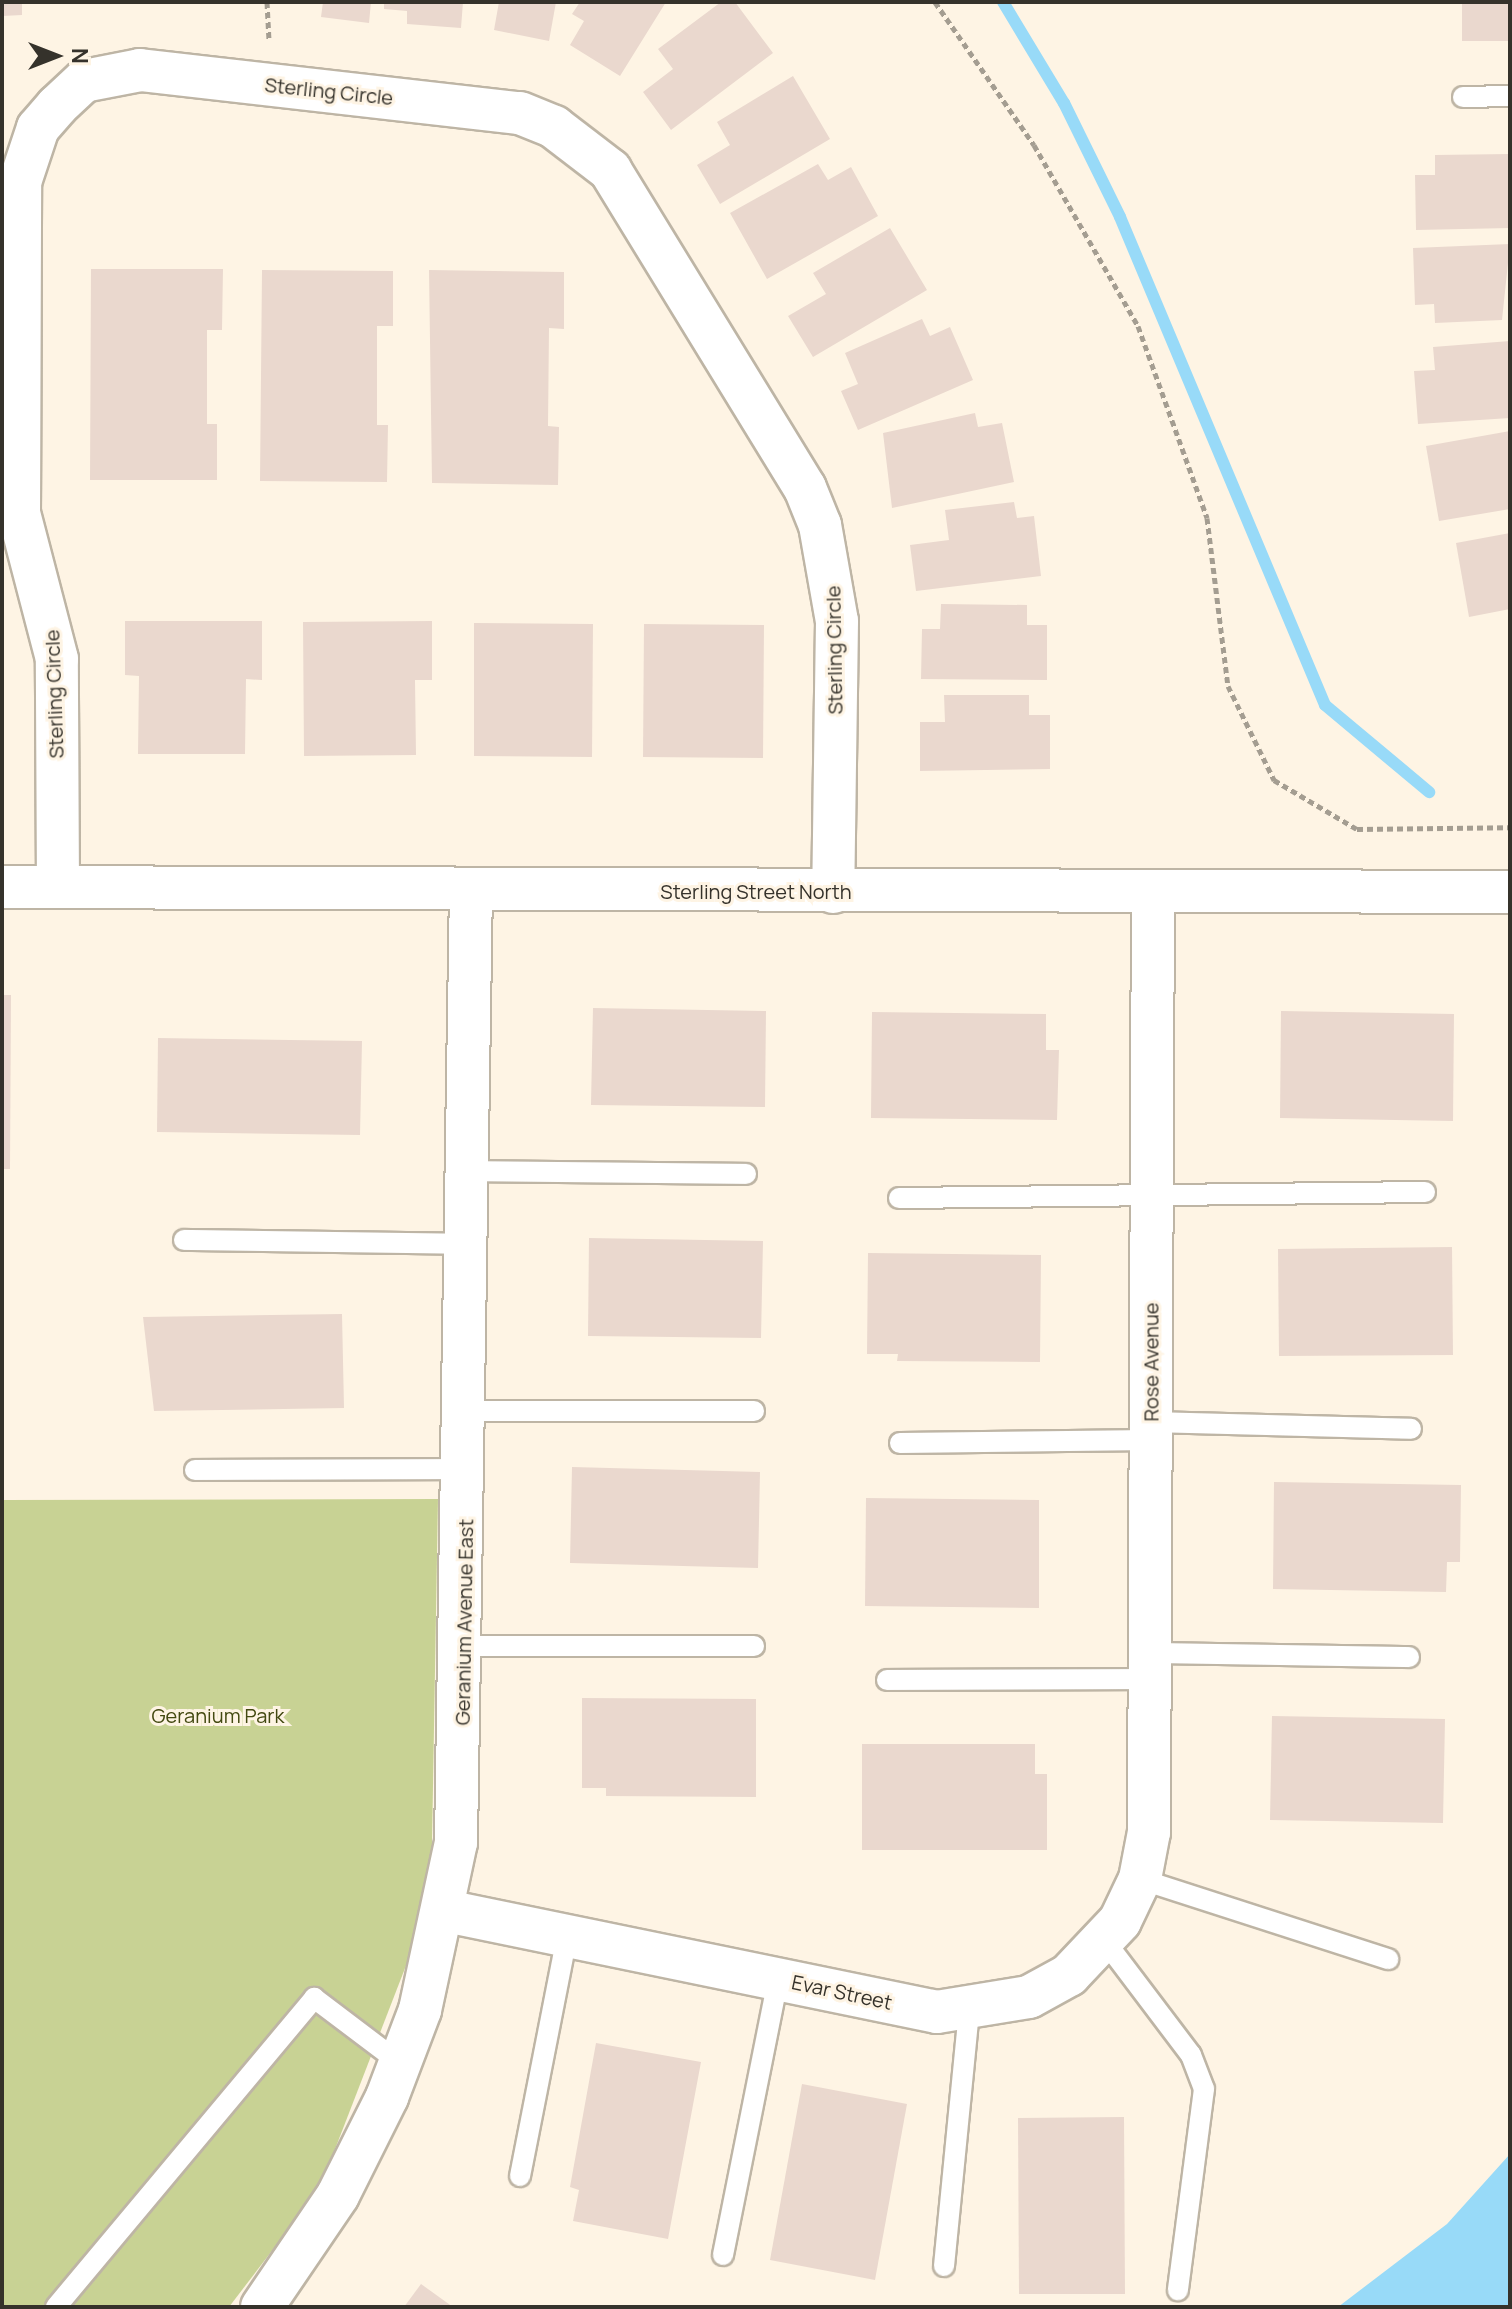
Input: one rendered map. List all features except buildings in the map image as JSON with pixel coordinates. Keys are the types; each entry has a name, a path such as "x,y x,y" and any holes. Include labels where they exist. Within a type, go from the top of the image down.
{"street":[{"name":"Sterling Circle","path":"58,887 57,659 19,513 20,182 38,128 57,106 84,81 140,70 520,113 554,127 610,170 798,475 820,525 837,621 833,892"},
{"name":"Sterling Street North","path":"2,887 471,891 1510,892"},
{"name":"Geranium Avenue East","path":"262,2307 338,2195 400,2063 446,1911 463,1748 471,891"},
{"name":"Rose Avenue","path":"1149,1832 1153,892"},
{"name":"Evar Street","path":"446,1911 937,2012 969,2010 1029,1997 1069,1975 1104,1940 1140,1879 1149,1832"}],"lane":[{"path":"1463,97 1510,96"},
{"path":"469,1171 746,1174"},
{"path":"899,1198 1425,1192"},
{"path":"184,1240 468,1244"},
{"path":"466,1411 754,1411"},
{"path":"900,1443 1151,1431 1411,1429"},
{"path":"195,1470 466,1469"},
{"path":"464,1646 754,1646"},
{"path":"887,1680 1150,1666 1409,1657"},
{"path":"1140,1879 1388,1959"},
{"path":"520,2176 567,1936"},
{"path":"1104,1940 1191,2055 1204,2089 1178,2290"},
{"path":"723,2255 778,1979"},
{"path":"56,2307 314,1998 400,2063"},
{"path":"944,2266 969,2010"}],"path":[{"path":"935,2 1034,145 1138,326 1207,518 1228,686 1274,780 1357,829 1510,827"}],"green space":[{"name":"Geranium Park","path":"438,1499 431,1901 320,2188 229,2307 2,2307 2,1500"}],"water":[{"path":"1510,2154 1510,2307 1338,2307 1447,2224"}],"waterway":[{"path":"1003,2 1064,103 1120,217 1325,705 1429,792"}]}
